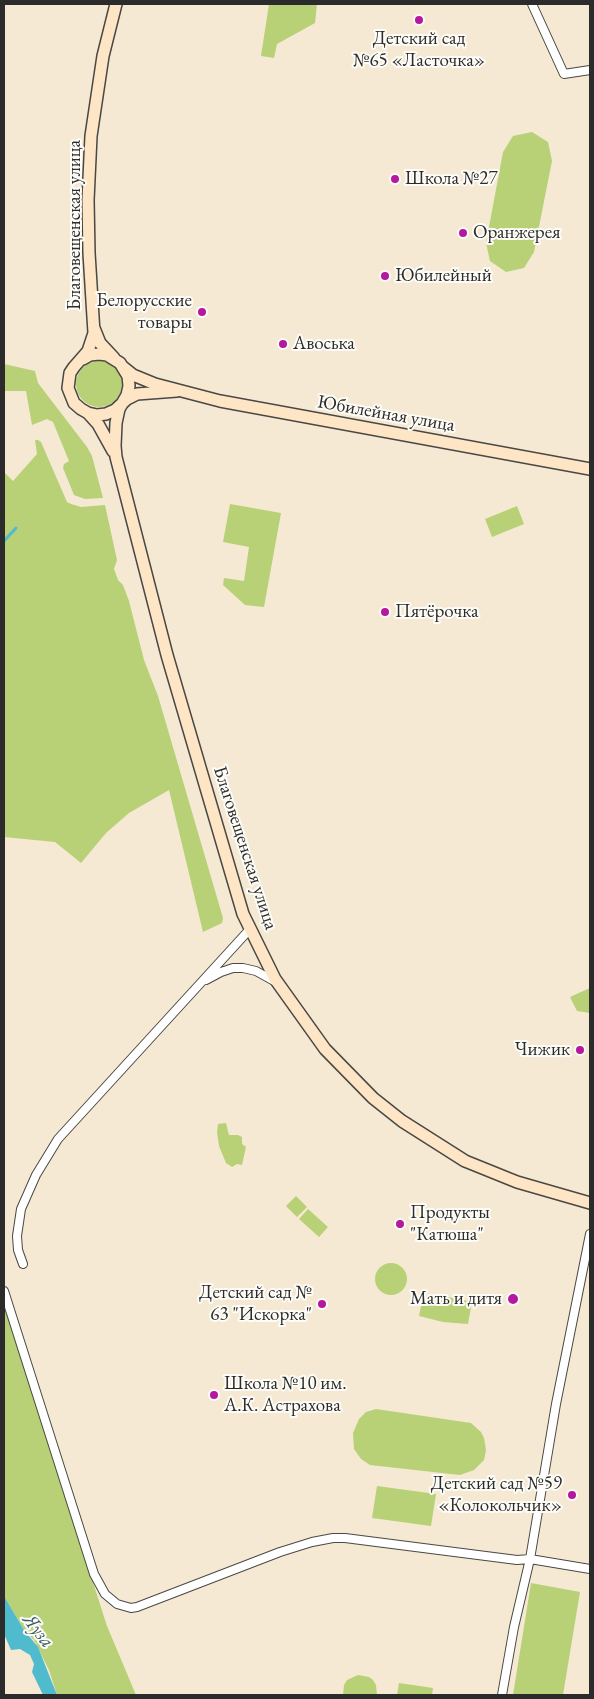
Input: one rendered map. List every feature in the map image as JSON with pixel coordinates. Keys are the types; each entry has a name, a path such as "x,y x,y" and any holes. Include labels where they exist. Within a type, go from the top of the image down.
{"street":[{"name":"Благовещенская улица","path":"94,328 88,210 91,136 103,56 116,4"},
{"path":"532,4 564,74 590,70"},
{"path":"94,328 92,343 83,358 70,373 68,388 74,403 88,413 104,432 116,456"},
{"path":"94,328 100,343 119,363 128,376 129,386 127,395 117,415 115,430 116,456"},
{"path":"83,358 99,354 119,363"},
{"name":"Юбилейная улица","path":"119,363 133,375 146,381 177,391 220,401 590,469"},
{"name":"Юбилейная улица","path":"122,404 137,394 177,391"},
{"path":"88,413 106,414 122,404"},
{"name":"Благовещенская улица","path":"116,456 167,655 243,914 267,964 279,984 325,1049 373,1098 402,1122 465,1161 518,1182 590,1203"},
{"path":"23,1264 18,1250 18,1222 26,1195 44,1160 58,1139 250,929"},
{"path":"199,985 221,972 233,968 244,968 268,976 279,984"},
{"path":"502,1695 514,1627 530,1559 556,1404 590,1234"},
{"path":"4,1291 94,1574 105,1594 117,1604 131,1608 137,1607 280,1552 333,1538 517,1560 530,1559 590,1569"}],"green space":[{"path":"269,4 317,4 315,23 277,44 274,58 261,56"},
{"path":"532,132 548,142 552,161 534,252 524,268 506,272 490,261 486,243 503,152 513,136"},
{"path":"99,361 112,365 118,371 122,384 118,397 112,403 99,407 86,403 80,397 76,384 80,371 86,365"},
{"path":"4,364 35,371 38,383 92,456 103,498 85,499 74,495 63,468 64,464 69,461 53,422 47,419 32,425 26,391 4,391"},
{"path":"35,440 41,442 67,502 81,507 105,505 117,560 114,569 129,601 144,660 158,696 223,918 222,923 203,932 169,790 129,813 106,833 81,863 55,842 4,837 4,472 13,481 37,454"},
{"path":"230,504 281,513 264,607 245,605 223,585 224,578 244,581 249,547 223,542"},
{"path":"517,506 524,524 492,537 485,519"},
{"path":"590,988 590,1013 577,1011 570,997"},
{"path":"226,1123 229,1135 242,1137 242,1144 246,1147 242,1165 237,1164 232,1167 226,1163 219,1146 218,1124"},
{"path":"296,1196 307,1207 297,1217 286,1206"},
{"path":"308,1209 328,1227 319,1237 299,1219"},
{"path":"391,1263 397,1264 402,1268 406,1273 406,1285 402,1290 397,1294 391,1295 385,1294 380,1290 376,1285 375,1279 376,1273 380,1268 385,1264"},
{"path":"423,1296 448,1297 472,1302 468,1324 443,1322 419,1316"},
{"path":"4,1305 107,1626 136,1695 57,1695 49,1670 34,1640 24,1630 4,1596"},
{"path":"376,1409 471,1423 481,1432 484,1438 486,1450 484,1460 474,1470 460,1475 370,1465 361,1459 354,1449 353,1433 359,1419 366,1412"},
{"path":"377,1486 436,1494 431,1526 372,1518"},
{"path":"531,1583 580,1592 563,1695 513,1695"},
{"path":"358,1675 369,1677 373,1680 376,1685 377,1695 343,1695 344,1685 347,1680"},
{"path":"399,1683 433,1688 432,1695 397,1695"}],"water":[{"path":"4,1596 24,1630 38,1647 57,1695 43,1695 32,1672 34,1664 30,1655 20,1649 11,1650 4,1634"}],"waterway":[{"path":"4,541 16,528"}],"place":[{"name":"Детский сад №65 «Ласточка»","path":"419,20"},
{"name":"Школа №27","path":"395,179"},
{"name":"Оранжерея","path":"463,233"},
{"name":"Юбилейный","path":"385,276"},
{"name":"Белорусские товары","path":"202,312"},
{"name":"Авоська","path":"283,344"},
{"name":"Пятёрочка","path":"385,612"},
{"name":"Чижик","path":"580,1050"},
{"name":"Продукты \"Катюша\"","path":"400,1224"},
{"name":"Мать и дитя","path":"513,1299"},
{"name":"Детский сад № 63 \"Искорка\"","path":"322,1304"},
{"name":"Школа №10 им. А.К. Астрахова","path":"214,1395"},
{"name":"Детский сад №59 «Колокольчик»","path":"572,1495"}],"water label":[{"name":"Яуза","path":"38,1631"}]}
